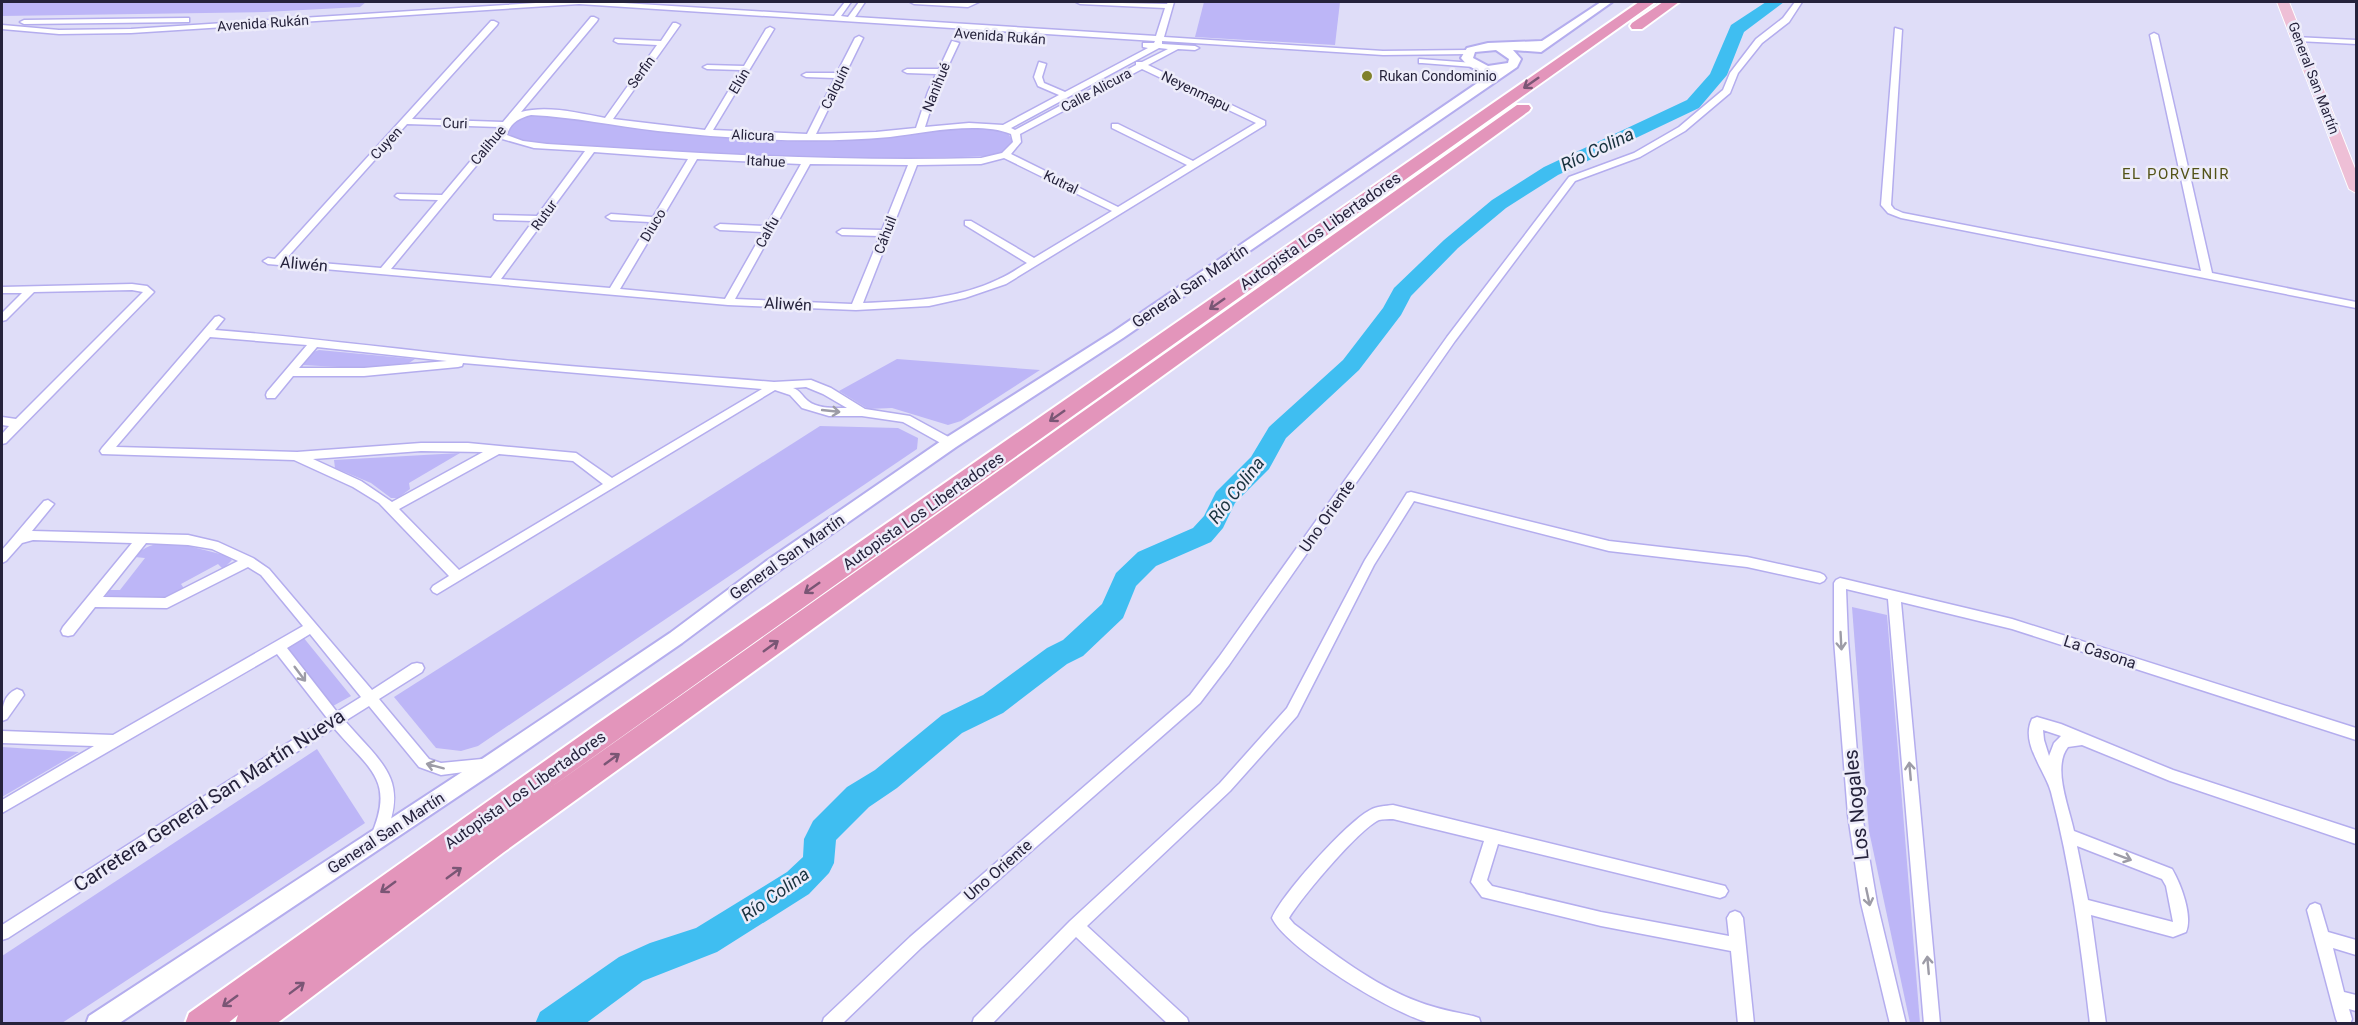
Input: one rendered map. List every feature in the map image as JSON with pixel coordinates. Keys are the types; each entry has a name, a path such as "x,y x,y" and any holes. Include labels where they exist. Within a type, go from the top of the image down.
{"highway":[{"name":"Autopista Los Libertadores","path":"200,1023 538,780 1648,2"},
{"name":"Autopista Los Libertadores","path":"250,1023 494,843 1672,2"}],"main road":[{"name":"General San Martín","path":"2283,2 2356,189"}],"street":[{"path":"2,22 267,18 509,2"},
{"path":"837,17 848,2"},
{"path":"851,18 862,2"},
{"path":"914,2 962,5 975,2"},
{"path":"1080,2 1170,4 1158,42"},
{"name":"General San Martín","path":"97,1023 492,763 676,638 780,561 950,443 1118,335 1476,91 1510,65 1607,2"},
{"name":"Uno Oriente","path":"830,1023 916,942 1195,699 1451,339 1572,179 1637,155 1682,129 1727,90 1734,73 1759,41 1786,20 1798,2"},
{"name":"Avenida Rukán","path":"2,27 59,32 131,31 525,7 963,29 1307,51 1477,66"},
{"name":"Avenida Rukán","path":"772,21 837,17 963,29"},
{"name":"Calihue","path":"383,272 594,19"},
{"name":"Elún","path":"707,133 772,21"},
{"name":"Cuyen","path":"273,261 406,121 494,23"},
{"name":"Serfin","path":"607,121 676,25"},
{"path":"1898,30 1886,205 1891,211 1901,215 2356,305"},
{"path":"2154,35 2207,275"},
{"name":"Calquín","path":"810,136 859,38"},
{"path":"2298,39 2356,42"},
{"path":"618,41 662,43"},
{"name":"Avenida Rukán","path":"1158,42 1176,47 1383,53 1468,52"},
{"name":"Calle Alicura","path":"1006,127 1131,60 1158,42"},
{"name":"Nanihué","path":"919,132 941,72 955,43"},
{"name":"General San Martín","path":"1468,52 1481,47 1528,48 1545,44"},
{"name":"Calle Alicura","path":"1015,133 1176,47"},
{"path":"1468,52 1468,60 1477,66 1510,65 1514,56 1500,48"},
{"name":"Neyenmapu","path":"1131,60 1262,123"},
{"path":"1042,64 1038,77 1041,84 1065,95"},
{"path":"1476,91 1480,81 1477,66"},
{"path":"707,67 746,68"},
{"path":"907,71 941,72"},
{"path":"806,75 840,76"},
{"name":"Alicura","path":"504,125 519,115 531,112 564,114 707,133 810,136 919,132 980,125 1006,127"},
{"name":"Curi","path":"406,121 504,125"},
{"name":"Aliwén","path":"273,261 728,302 856,307 911,306 961,296 1002,282 1262,123"},
{"name":"Itahue","path":"504,125 502,136 508,140 693,158 806,163 914,162 981,160 1005,154"},
{"path":"1115,126 1191,165"},
{"path":"1005,154 1017,142 1015,133 1006,127"},
{"name":"Rutur","path":"495,280 542,219 591,149"},
{"name":"Kutral","path":"1005,154 1117,210"},
{"name":"Diuco","path":"613,292 693,158"},
{"name":"Cáhuil","path":"856,307 914,162"},
{"name":"Calfu","path":"728,302 806,163"},
{"path":"400,196 444,198"},
{"path":"496,217 542,219"},
{"path":"611,217 656,220"},
{"path":"968,223 1032,262"},
{"path":"720,227 768,229"},
{"path":"842,232 886,233"},
{"path":"2,290 132,287 143,288 149,292 2,440"},
{"path":"2,318 32,289"},
{"path":"219,320 106,450 297,456 421,447 498,449 576,457 611,484"},
{"path":"207,333 315,342 348,348 486,362 774,386 807,383 828,391 862,412"},
{"path":"271,395 315,342"},
{"path":"289,372 373,372 486,362"},
{"path":"437,589 774,386 794,392 806,405 829,412 862,412 906,419 950,443"},
{"path":"806,405 828,391"},
{"path":"2,421 18,423"},
{"path":"392,508 498,449"},
{"path":"297,456 357,484 392,508 457,576"},
{"path":"980,1023 1076,926 1225,787 1292,712 1369,563 1411,496 1609,546 1747,562 1820,578"},
{"path":"2,558 22,538 26,529 48,504"},
{"path":"22,538 32,536 143,538 199,542 249,561 265,573 312,627 424,763 441,769 454,769 492,763"},
{"path":"68,631 143,538"},
{"path":"91,602 167,603 249,561"},
{"name":"La Casona","path":"1840,583 2012,624 2356,734"},
{"name":"Los Nogales","path":"1840,583 1841,640 1856,825 1869,903 1898,1023"},
{"path":"1894,596 1932,1023"},
{"path":"2,807 312,627"},
{"path":"278,646 335,719 384,776 389,787 387,813 377,839"},
{"name":"Carretera General San Martín Nueva","path":"2,933 417,668"},
{"path":"2,715 17,695"},
{"path":"2098,1023 2081,905 2068,836 2055,780 2038,743 2035,731 2037,723 2170,775 2356,837"},
{"path":"2,737 114,741"},
{"path":"2055,780 2055,760 2059,747 2064,741 2082,739"},
{"path":"1470,1023 1450,1020 1404,1006 1367,987 1288,929 1280,918 1285,907 1317,871 1375,814 1394,812 1720,891"},
{"path":"1492,836 1479,882 1487,892 1601,919 1738,945"},
{"path":"2068,836 2166,874 2174,885 2181,923 2180,927 2173,930 2081,905"},
{"path":"2315,910 2344,1019"},
{"path":"1735,918 1746,1023"},
{"path":"1076,926 1181,1023"},
{"path":"2322,938 2356,947"},
{"path":"2338,998 2356,1003"}],"shaded area":[{"path":"366,2 360,7 265,12 2,16 2,3"},
{"path":"1204,2 1340,2 1335,45 1195,37"},
{"path":"528,116 584,120 678,134 751,138 874,137 992,128 1006,132 1013,143 1006,152 994,156 816,158 638,151 519,141 506,136 512,122"},
{"path":"319,350 415,359 409,363 358,368 302,365 313,352"},
{"path":"897,359 1040,370 961,421 948,425 892,408 868,409 839,391"},
{"path":"820,426 898,428 918,438 917,449 478,746 461,751 436,748 394,697"},
{"path":"460,453 409,483 410,489 398,498 391,498 371,483 335,468 334,460"},
{"path":"156,544 181,544 224,555 232,560 223,569 218,564 181,584 185,590 166,599 106,596 109,590 120,590 145,558 135,557 145,548"},
{"path":"1852,607 1887,615 1920,1023 1910,1023 1869,831"},
{"path":"303,637 351,696 333,706 286,647"},
{"path":"2,747 79,752 2,797"},
{"path":"317,749 365,823 62,1023 2,1023 2,956"}],"waterway":[{"name":"Río Colina","path":"552,1024 580,1007 631,969 650,959 705,941 798,883 818,863 820,839 824,831 858,797 886,779 952,724 993,704 1057,656 1073,648 1113,610 1125,580 1147,559 1165,549 1202,535 1214,521 1225,498 1260,463 1277,433 1351,365 1393,310 1402,293 1451,244 1499,204 1551,171 1693,104 1718,75 1737,29 1776,2"}],"place":[{"name":"Rukan Condominio","path":"1367,76"}],"district":[{"name":"EL PORVENIR","path":"2176,174"}]}
